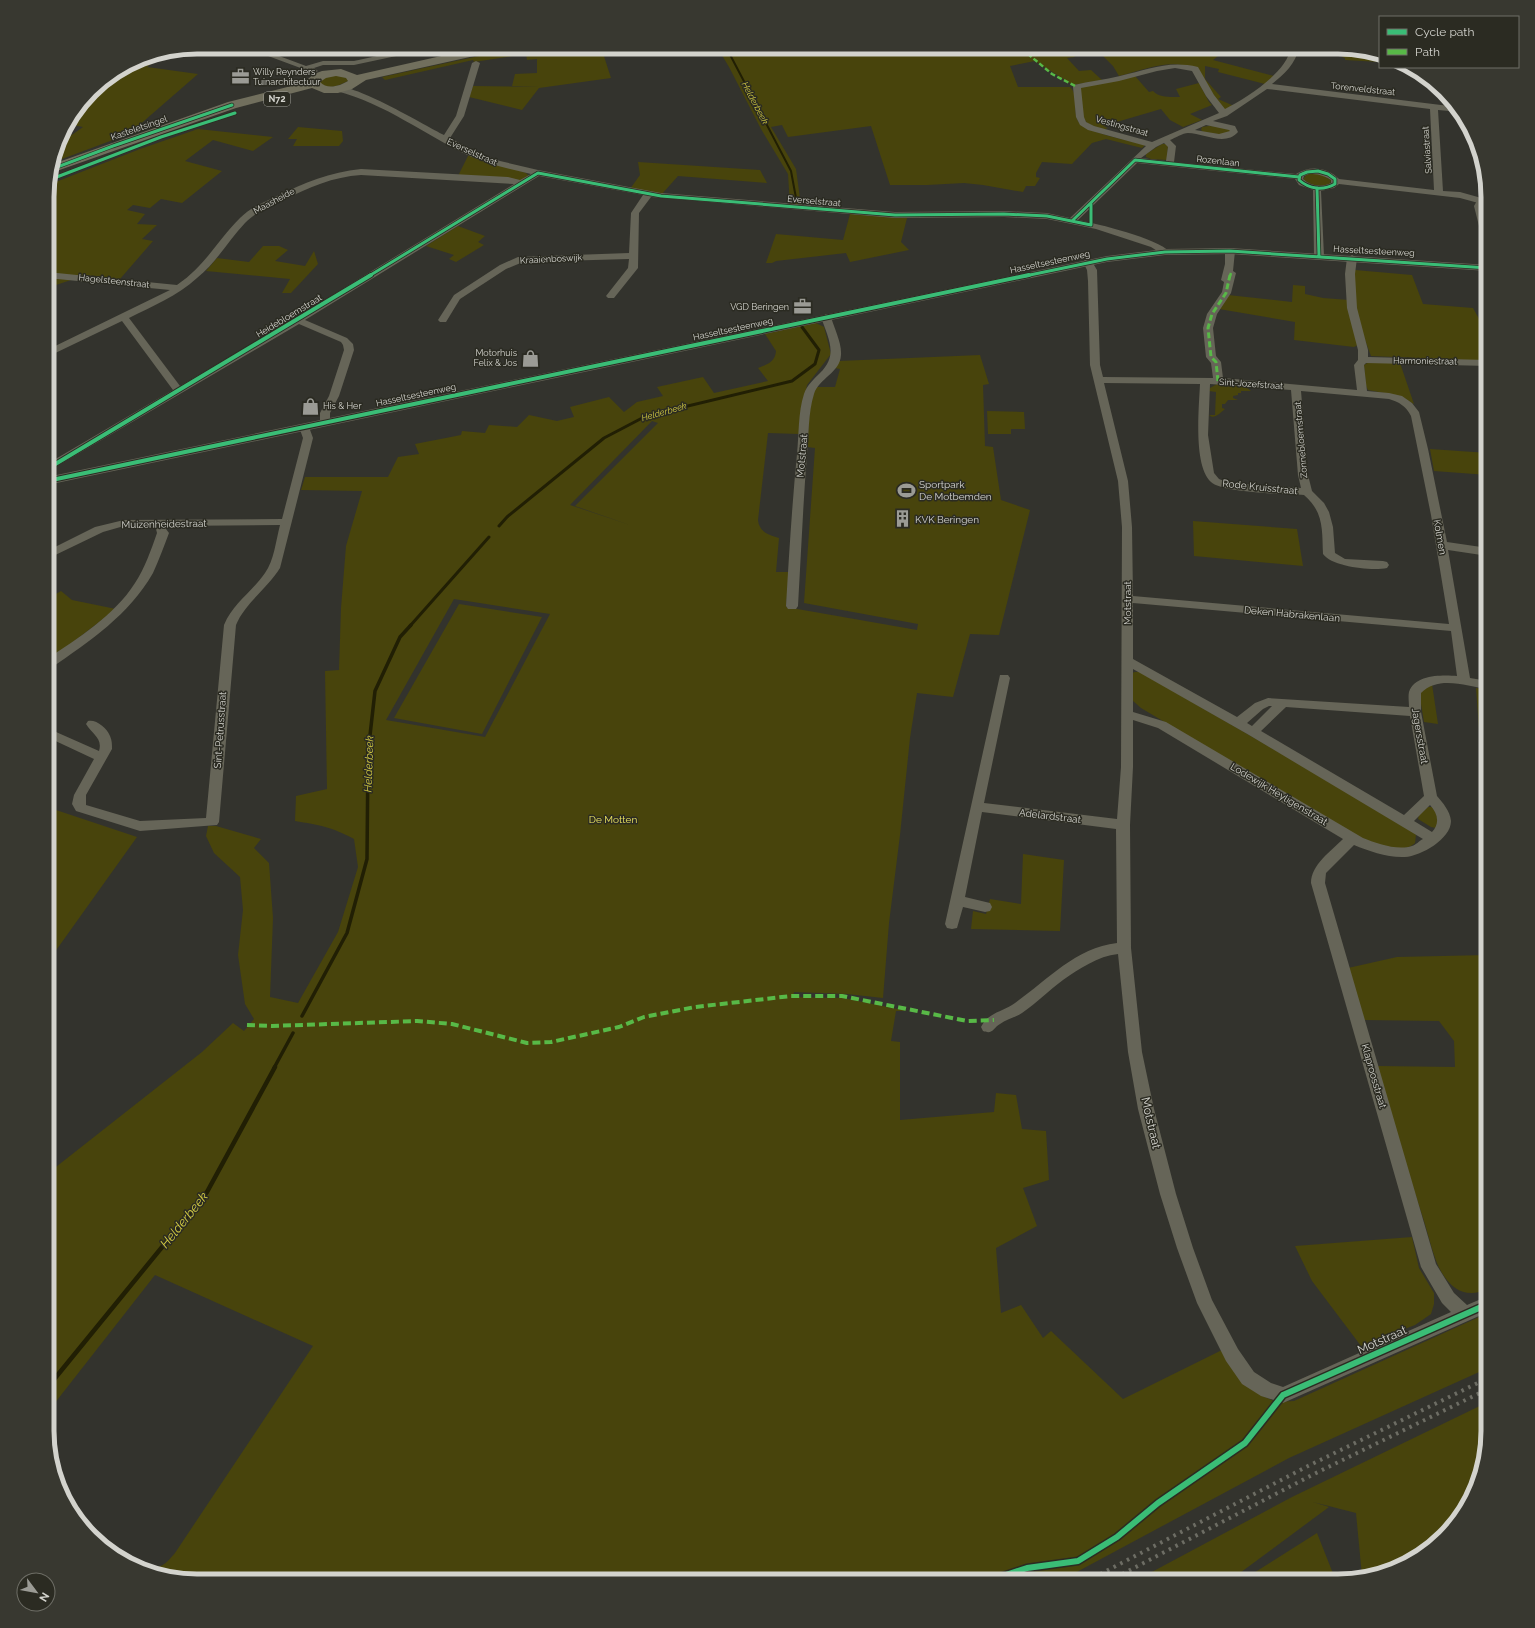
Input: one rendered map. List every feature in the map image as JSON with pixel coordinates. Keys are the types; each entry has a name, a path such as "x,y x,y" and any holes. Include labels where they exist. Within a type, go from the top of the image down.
{"main road":[{"name":"N72","path":"317,83 339,90 351,80 363,66 430,54"},
{"name":"N72","path":"317,83 327,74 351,80 466,54"},
{"name":"Kasteletsingel","path":"57,167 232,105 317,83"},
{"name":"Kasteletsingel","path":"55,178 168,135 277,99 310,90 317,83"}],"street":[{"path":"266,54 327,74"},
{"path":"306,68 323,63 363,66 405,54"},
{"path":"1072,220 1091,204 1135,160 1153,145 1224,114 1251,99 1292,61 1294,54"},
{"path":"281,60 310,75 317,83"},
{"path":"445,139 460,116 476,63"},
{"name":"Vestingstraat","path":"1153,145 1091,128 1083,122 1079,112 1077,87 1119,79 1158,67 1183,66 1194,69 1210,96 1224,114"},
{"name":"Everselstraat","path":"351,80 358,90 378,103 475,155 497,163 538,173 648,195 895,216 1004,214 1047,216 1091,225 1154,245 1164,252"},
{"name":"Torenveldstraat","path":"1266,86 1451,109"},
{"name":"Everselstraat","path":"339,90 348,91 378,103"},
{"name":"Salviastraat","path":"1434,107 1439,193"},
{"path":"1186,130 1200,134 1223,136 1231,135 1234,132 1232,128 1205,122"},
{"path":"1165,140 1172,146 1170,164"},
{"name":"Rozenlaan","path":"1135,160 1294,177 1304,184 1317,188 1332,186 1336,181"},
{"name":"Rozenlaan","path":"1294,177 1292,172 1299,168 1315,167 1336,172 1349,183"},
{"name":"Rozenlaan","path":"1294,177 1303,173 1318,171 1332,176 1336,181 1466,196 1481,203"},
{"name":"Maasheide","path":"54,351 180,288 208,263 235,229 252,213 303,186 325,177 361,172 508,180 522,183"},
{"name":"Heidebloemstraat","path":"54,465 298,320 538,173"},
{"path":"1317,188 1319,256"},
{"path":"611,296 633,268 636,211 648,195"},
{"path":"1091,204 1091,225"},
{"path":"1223,290 1230,264 1230,251"},
{"name":"Hasseltsesteenweg","path":"54,480 1088,262 1164,252 1230,251 1319,256 1352,262 1481,264"},
{"name":"Kraaienboswijk","path":"443,320 457,297 514,261 534,258 634,256"},
{"name":"Motstraat","path":"1088,262 1092,270 1095,365 1124,490 1127,527 1127,767 1123,825 1124,948 1128,992 1136,1052 1146,1109 1168,1194 1185,1248 1205,1303 1232,1355 1248,1378 1267,1390 1283,1395 1481,1307"},
{"path":"1352,262 1350,274 1352,308 1363,350 1363,360 1359,365 1362,393"},
{"name":"Hasseltsesteenweg","path":"1428,263 1481,267"},
{"path":"1218,381 1216,362 1211,357 1208,328 1212,314 1226,293 1231,273"},
{"name":"Hagelsteenstraat","path":"54,276 180,288"},
{"path":"124,317 180,391"},
{"name":"Motstraat","path":"792,606 799,488 806,410 809,394 814,384 832,367 836,357 836,350 826,317"},
{"path":"298,320 344,340 348,344 349,350 334,396 325,413 325,422"},
{"name":"Harmoniestraat","path":"1363,360 1481,363"},
{"name":"Sint-Jozefstraat","path":"1099,380 1218,381 1362,393 1401,399"},
{"name":"Rode Kruisstraat","path":"1205,381 1204,435 1209,473 1212,479 1227,486 1308,492 1320,503 1325,515 1329,554 1331,558 1339,561 1383,565"},
{"name":"Zonnebloemstraat","path":"1296,387 1303,474 1308,492"},
{"name":"Kolmen","path":"1401,399 1413,407 1416,416 1430,481 1464,681"},
{"name":"Sint-Petrusstraat","path":"92,724 101,731 106,741 106,749 78,800 79,806 83,809 140,826 212,822 230,625 238,609 271,574 277,559 308,438 304,427"},
{"name":"Muizenheidestraat","path":"54,552 99,529 114,524 135,522 287,522"},
{"path":"54,660 97,630 132,596 147,572 163,533 161,529 163,522"},
{"path":"1441,545 1481,551"},
{"name":"Deken Habrakenlaan","path":"1127,599 1456,628"},
{"path":"1126,660 1253,732 1433,839"},
{"path":"952,924 978,807 1004,678"},
{"name":"Jagersstraat","path":"1431,798 1415,712 1415,692 1424,683 1437,679 1481,684"},
{"path":"1237,724 1264,703 1284,702 1415,712"},
{"path":"1253,732 1284,702"},
{"name":"Lodewijk Heyligenstraat","path":"1127,715 1140,717 1162,725 1352,838 1370,846 1412,852 1442,832 1446,821 1442,809 1431,798"},
{"path":"54,735 102,758"},
{"path":"1405,822 1431,798"},
{"name":"Adelardstraat","path":"978,807 1123,825"},
{"name":"Klaproosstraat","path":"1352,838 1320,871 1318,884 1428,1267 1448,1298 1465,1314"},
{"path":"957,900 985,907"},
{"path":"988,1027 994,1020 1017,1009 1058,976 1090,957 1106,950 1124,948"}],"green space":[{"path":"488,54 526,54 474,62 473,60 385,80 382,77"},
{"path":"526,54 603,54 611,78 539,88 522,110 469,97 473,86 540,87 512,86 515,74 537,73 537,59 527,60"},
{"path":"721,54 1073,54 1075,57 1067,58 1079,71 1091,70 1102,80 1073,85 1035,61 1010,66 1018,87 1070,87 1074,94 1076,115 1080,124 1096,132 1145,145 1142,148 1106,139 1092,143 1072,164 1042,162 1036,173 1036,177 1040,178 1035,186 1026,186 1023,192 964,183 890,185 871,126 788,137 782,125 771,127 796,169 801,206 790,205 788,174 761,129"},
{"path":"1101,54 1220,54 1213,60 1274,76 1265,84 1218,72 1219,69 1205,66 1205,79 1221,97 1218,99 1234,106 1224,110 1192,67 1173,64 1155,66 1119,76 1113,66"},
{"path":"1344,54 1357,55 1375,59 1379,60 1379,62 1345,60 1345,58 1342,57"},
{"path":"155,61 147,67 198,74 129,134 59,160 67,139 83,127 73,125 89,103 110,83 125,73 142,65"},
{"path":"335,75 347,78 348,81 338,86 330,87 320,83 322,79"},
{"path":"1135,76 1149,92 1153,91 1158,95 1165,97 1180,97 1176,89 1199,83 1212,105 1190,114 1202,120 1183,127 1170,120 1161,109 1103,126 1108,128 1102,130 1087,123 1083,117 1079,90 1082,87"},
{"path":"298,127 342,131 343,141 339,146 293,146 297,139 288,139"},
{"path":"1202,127 1225,127 1231,131 1225,135 1203,132 1201,130"},
{"path":"198,129 273,137 253,151 213,140 185,161 222,171 182,203 161,199 150,208 133,205 127,210 145,214 137,224 157,225 142,239 153,241 120,279 86,275 54,286 55,182 140,149"},
{"path":"1162,144 1168,144 1167,160 1151,159 1146,157 1146,154"},
{"path":"469,154 526,173 529,176 520,180 458,176"},
{"path":"638,162 760,170 767,183 678,176 662,194 630,189 640,175"},
{"path":"1319,173 1331,180 1330,184 1316,185 1303,179 1307,174"},
{"path":"850,214 907,218 901,242 909,250 850,262 846,253 766,263 776,234 843,240"},
{"path":"458,226 485,236 478,242 484,245 456,262 449,259 454,255 426,246"},
{"path":"263,246 279,246 288,250 275,261 305,266 314,251 318,264 291,293 282,293 290,279 206,271 217,258 249,262"},
{"path":"1355,270 1412,275 1423,304 1473,308 1481,322 1481,361 1371,356 1355,309"},
{"path":"1293,285 1305,286 1305,294 1323,298 1349,300 1358,345 1354,347 1294,340 1295,322 1219,309 1228,295 1292,302"},
{"name":"De Motten","path":"816,323 824,327 831,354 807,385 799,434 768,433 758,520 762,530 779,538 776,572 789,572 786,607 917,630 918,624 804,603 815,448 807,447 810,409 816,387 835,387 840,369 835,368 839,361 980,355 989,384 983,385 985,446 993,447 1001,500 1030,510 999,635 970,634 953,697 917,693 910,738 889,923 883,998 847,994 794,992 793,997 843,998 907,1011 896,1011 891,1041 900,1042 900,1120 994,1112 996,1093 1016,1095 1022,1129 1046,1131 1049,1180 1023,1188 1037,1226 996,1248 1001,1313 1021,1305 1043,1338 1051,1331 1123,1399 1222,1350 1263,1396 1276,1402 1294,1401 1481,1316 1481,1371 1289,1458 1073,1574 187,1574 156,1568 169,1560 175,1553 313,1346 155,1275 54,1404 54,1168 202,1052 233,1023 244,1031 254,1019 245,1004 238,955 243,910 240,877 214,853 206,836 208,826 216,826 261,839 254,848 269,863 273,918 270,997 298,1003 338,932 358,867 354,839 325,827 295,821 296,796 327,789 325,671 339,670 341,608 346,546 362,491 301,490 305,477 388,477 398,457 419,454 415,444 461,435 462,431 485,433 489,425 517,427 529,415 557,421 574,417 570,407 609,397 624,412 637,402 663,396 657,387 703,377 714,393 768,381 758,368 773,360 776,351 765,334","holes":["652,421 658,423 575,506 630,525 570,505","454,599 550,614 485,737 386,720"]},
{"path":"1369,362 1400,363 1414,404 1400,396 1368,390 1366,386 1364,365"},
{"path":"1217,384 1244,385 1251,391 1241,391 1238,395 1233,396 1233,398 1238,400 1228,400 1225,404 1222,404 1222,408 1225,409 1213,417 1209,415 1215,415 1216,392 1209,391 1210,388"},
{"path":"987,411 1024,412 1025,429 1011,429 1011,434 988,434"},
{"path":"1430,449 1481,453 1481,474 1434,471"},
{"path":"1193,521 1297,529 1303,566 1194,556"},
{"path":"61,591 72,600 116,609 54,657 54,595"},
{"path":"459,604 542,617 482,734 394,718"},
{"path":"1140,672 1410,828 1416,835 1415,843 1403,848 1396,848 1381,846 1361,839 1141,708 1132,700 1132,673"},
{"path":"1432,684 1438,724 1424,722 1420,698 1421,691"},
{"path":"1476,688 1481,688 1481,729 1479,729"},
{"path":"1428,807 1435,807 1440,826 1436,828 1431,827 1418,819 1419,815"},
{"path":"54,809 137,837 54,953"},
{"path":"1023,854 1064,860 1060,931 971,929 973,911 986,914 990,899 1021,904"},
{"path":"1481,955 1481,1292 1462,1292 1451,1285 1442,1273 1432,1248 1377,1066 1455,1067 1454,1041 1439,1021 1363,1020 1348,968 1397,957"},
{"path":"1412,1237 1419,1268 1434,1293 1434,1304 1431,1314 1415,1325 1361,1346 1312,1281 1295,1246"},
{"path":"1481,1405 1480,1450 1470,1486 1462,1503 1452,1518 1432,1539 1410,1555 1393,1563 1362,1572 1356,1513 1313,1502 1329,1507 1238,1574 1148,1574 1292,1497"},
{"path":"1317,1533 1333,1574 1252,1574"}],"waterway":[{"name":"Helderbeek","path":"730,54 791,171 796,198 794,204"},
{"name":"Helderbeek","path":"499,526 507,517 604,438 646,416 792,381 815,364 819,350 802,327"},
{"name":"Helderbeek","path":"410,626 489,537"},
{"name":"Helderbeek","path":"302,1016 347,933 367,859 368,753 375,691 400,637 411,625"},
{"name":"Helderbeek","path":"274,1068 293,1033"},
{"name":"Helderbeek","path":"54,1379 207,1192 275,1067"}],"railway":[{"path":"1100,1574 1308,1466 1481,1381"},
{"path":"1122,1574 1314,1474 1481,1392"}],"marked path":[{"path":"1028,54 1052,74 1077,87"},
{"path":"1218,381 1216,362 1211,357 1208,328 1212,314 1226,293 1231,273"},
{"path":"247,1025 272,1026 417,1021 452,1024 527,1043 551,1042 619,1027 644,1017 695,1007 791,996 842,996 967,1021 994,1020"}],"cycle path":[{"path":"57,167 232,105"},
{"path":"55,178 161,137 235,113"},
{"path":"1072,221 1135,160 1299,177"},
{"path":"1318,171 1328,174 1335,179 1335,184 1321,189 1307,186 1299,180 1300,175 1307,172 1318,171"},
{"path":"54,465 298,320 538,173 661,196 895,215 1004,214 1047,216 1091,225 1091,204"},
{"path":"1317,188 1319,256"},
{"path":"54,480 1107,259 1165,252 1230,251 1481,267"},
{"path":"1009,1574 1027,1568 1078,1561 1117,1537 1158,1503 1245,1443 1283,1395 1481,1307"}],"place":[{"name":"Willy Reynders Tuinarchitectuur","path":"240,77"},
{"name":"VGD Beringen","path":"802,307"},
{"name":"Motorhuis Felix & Jos","path":"530,358"},
{"name":"His & Her","path":"310,406"},
{"name":"Sportpark De Motbemden","path":"906,490"},
{"name":"KVK Beringen","path":"902,519"}]}
